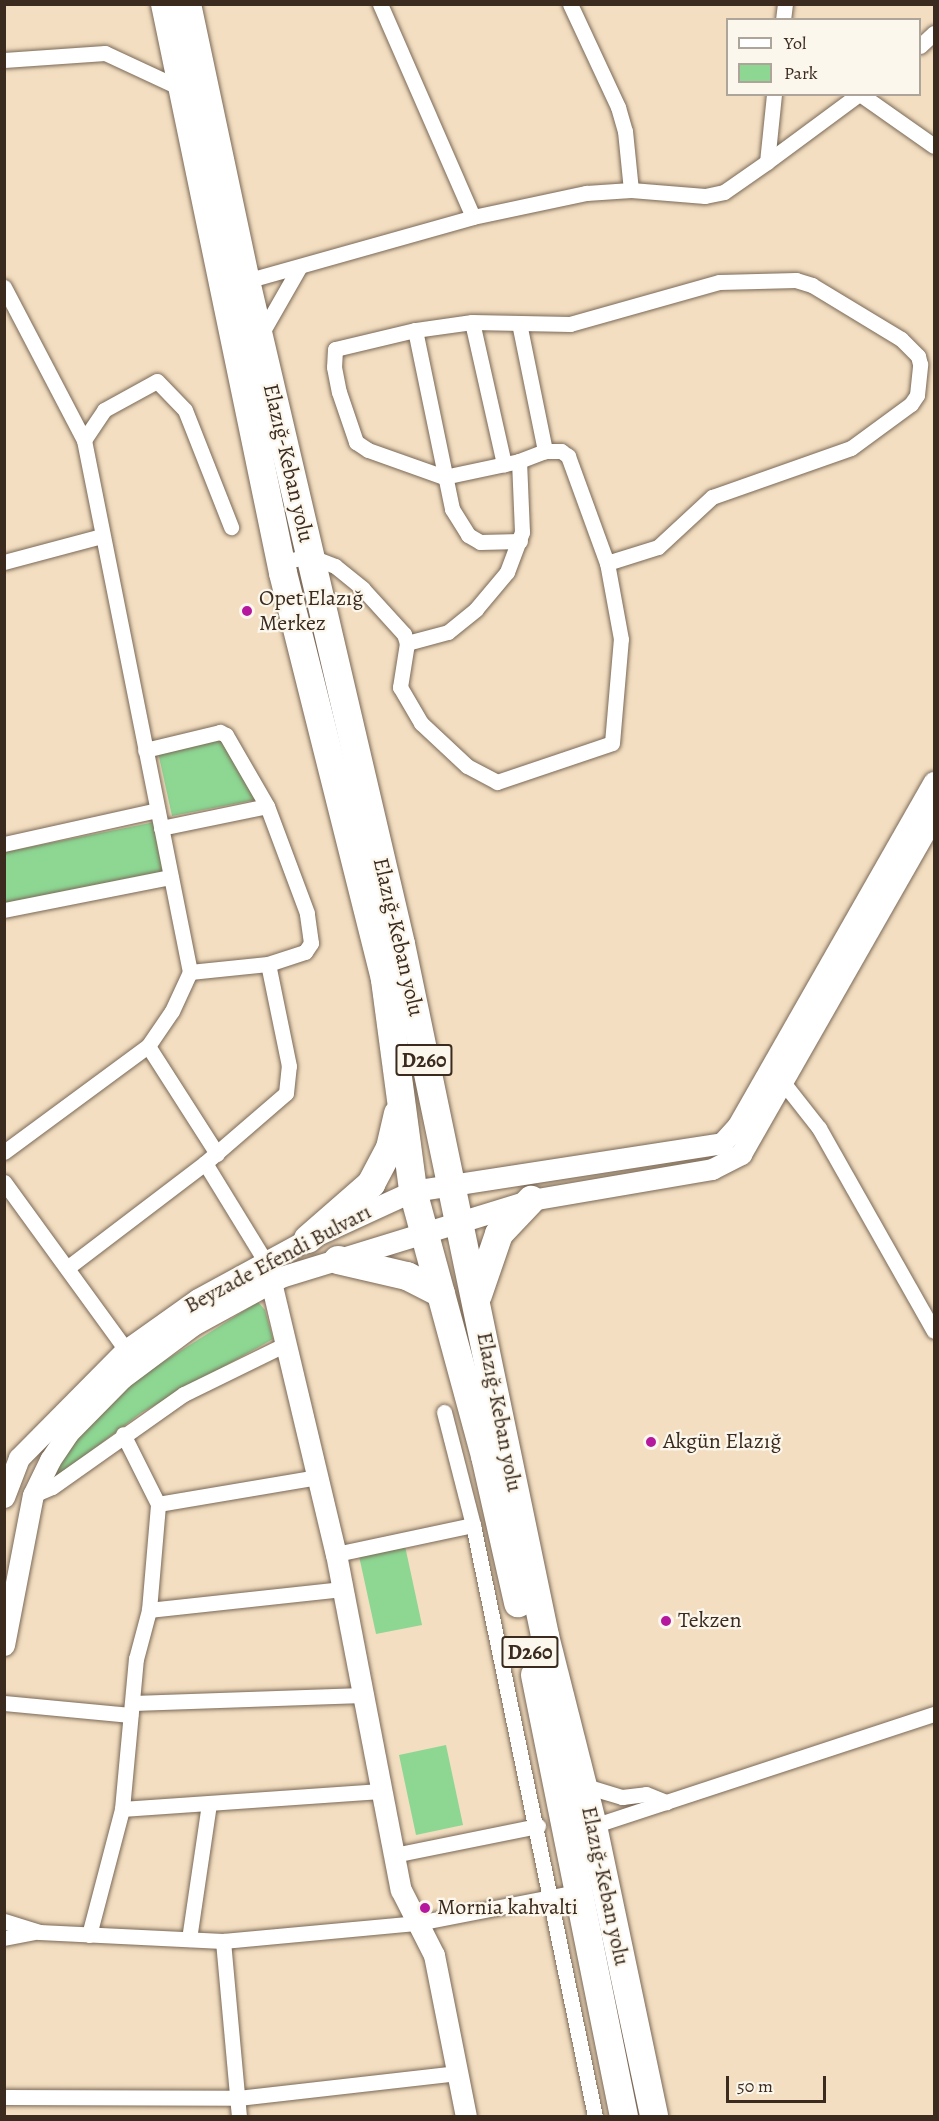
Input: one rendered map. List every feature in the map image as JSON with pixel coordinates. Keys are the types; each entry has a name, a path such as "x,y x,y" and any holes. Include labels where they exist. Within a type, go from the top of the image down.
{"highway":[{"name":"Elazığ-Keban yolu","path":"165,4 180,88 280,563 385,980 413,1191 485,1456 543,1709 565,1896 624,2116"},
{"name":"Elazığ-Keban yolu","path":"187,4 246,281 453,1186 545,1636 593,1826 654,2116"},
{"path":"308,1239 371,1184 390,1148 401,1098"},
{"path":"476,1300 492,1247 505,1226 531,1200"},
{"path":"338,1260 407,1276 441,1293"}],"main road":[{"name":"Beyzade Efendi Bulvarı","path":"5,1493 19,1458 126,1350 198,1299 308,1239 413,1191 722,1143 738,1125 934,782"},
{"name":"Beyzade Efendi Bulvarı","path":"4,1645 33,1496 68,1433 122,1378 193,1325 271,1282 424,1232 461,1224 531,1200 694,1172 732,1161 748,1145 782,1081 934,815"},
{"path":"271,1282 336,1554 380,1791 401,1890 434,1955 466,2116"}],"street":[{"path":"380,4 473,217"},
{"path":"570,4 618,107 625,131 631,190"},
{"path":"921,45 934,33"},
{"path":"4,60 105,53 180,88"},
{"path":"766,162 774,96"},
{"path":"246,281 299,268 473,217 586,193 631,190 705,196 732,188 856,96"},
{"path":"862,96 934,146"},
{"path":"259,337 299,268"},
{"path":"280,563 309,556 335,566 349,576 398,627 407,642 400,687 421,723 482,777 496,782 612,743 621,639 607,563 568,456 561,451 545,451 512,463 444,477 356,442 334,367 335,349 415,330 472,322 588,322 729,280 796,280 812,285 891,333 918,356 917,395 903,411 851,448 712,497 658,547 607,563"},
{"path":"4,1152 148,1046 172,1011 190,972 84,440 7,294"},
{"path":"407,642 441,636 466,619 507,572 520,541 523,511 512,463 472,322"},
{"path":"519,323 545,451"},
{"path":"415,330 452,509 468,535 480,542 520,541"},
{"path":"84,440 104,410 157,381 184,410 231,527"},
{"path":"4,562 102,536"},
{"path":"145,750 220,732 226,735 267,806 307,913 311,943 305,952 268,964 190,972"},
{"path":"161,828 267,806"},
{"path":"4,844 157,810"},
{"path":"4,910 171,877"},
{"path":"67,1268 211,1158 278,1102 290,1080 268,964"},
{"path":"148,1046 211,1158 265,1261"},
{"path":"782,1081 819,1128 934,1331"},
{"path":"4,1182 126,1350"},
{"path":"33,1496 52,1487 123,1434 184,1394 286,1344"},
{"path":"444,1412 473,1525 537,1826 565,1896 595,2116"},
{"path":"89,1935 122,1809 136,1659 149,1610 158,1504 123,1434"},
{"path":"158,1504 318,1477"},
{"path":"336,1554 473,1525"},
{"path":"149,1610 342,1589"},
{"path":"4,1703 131,1709 363,1695"},
{"path":"593,1826 934,1714"},
{"path":"582,1785 622,1797 646,1794 666,1802"},
{"path":"122,1809 380,1791"},
{"path":"189,1939 209,1803"},
{"path":"394,1855 537,1826"},
{"path":"4,1938 39,1932 223,1941 418,1923 565,1896"},
{"path":"4,1921 39,1932"},
{"path":"223,1941 239,2116"},
{"path":"4,2097 238,2098 456,2073"}],"green space":[{"path":"223,736 260,799 172,816 158,752"},
{"path":"155,822 164,871 5,903 5,852"},
{"path":"258,1302 265,1310 273,1339 141,1413 49,1483 75,1442 139,1377"},
{"path":"405,1546 422,1625 376,1634 359,1556"},
{"path":"446,1745 463,1825 416,1835 399,1755"}],"place":[{"name":"Opet Elazığ Merkez","path":"247,611"},
{"name":"Akgün Elazığ","path":"651,1442"},
{"name":"Tekzen","path":"666,1621"},
{"name":"Mornia kahvalti","path":"425,1908"}]}
